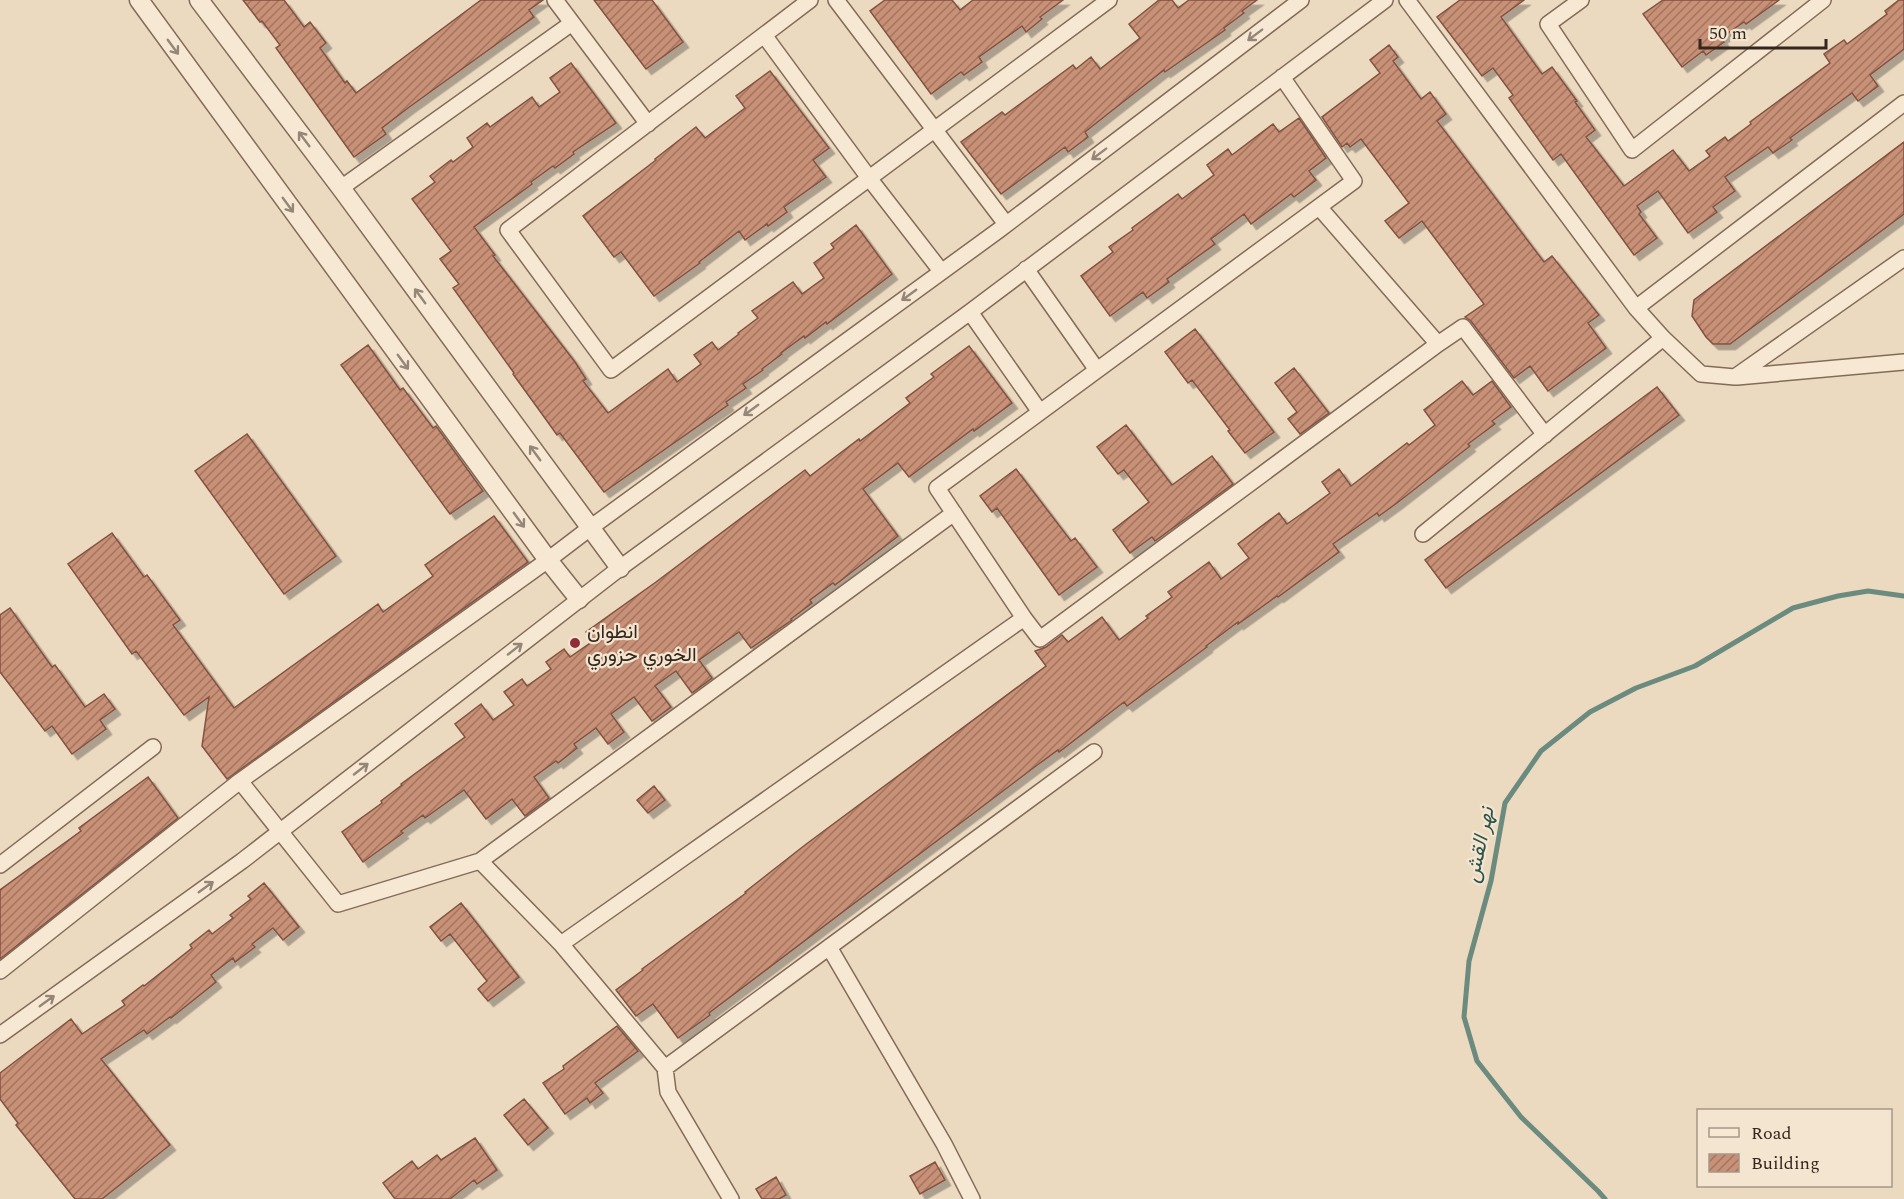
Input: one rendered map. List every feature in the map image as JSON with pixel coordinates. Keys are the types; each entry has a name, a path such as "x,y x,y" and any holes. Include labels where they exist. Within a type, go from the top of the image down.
{"street":[{"path":"139,0 548,560 579,599"},
{"path":"200,0 620,568"},
{"path":"555,0 648,124"},
{"path":"810,0 508,230 611,370 1109,0"},
{"path":"836,0 1006,224"},
{"path":"0,972 240,782 548,560 1006,224 1301,0"},
{"path":"0,1035 281,831 620,568 970,312 1385,0"},
{"path":"1407,0 1635,308 1701,374 1735,377 1904,362"},
{"path":"1581,0 1548,24 1632,150 1823,0"},
{"path":"341,188 572,23"},
{"path":"764,35 869,178 941,271"},
{"path":"1282,77 1354,181 937,488 1024,618 1040,639 1463,327 1545,435"},
{"path":"1635,308 1904,103"},
{"path":"1320,207 1438,344"},
{"path":"1735,377 1904,258"},
{"path":"1026,269 1096,370"},
{"path":"970,312 1040,412"},
{"path":"1423,534 1663,338"},
{"path":"240,782 338,904 480,861 954,513"},
{"path":"561,944 1024,618"},
{"path":"0,865 153,747"},
{"path":"665,1068 1094,752"},
{"path":"480,861 561,944 665,1068 668,1092 731,1199"},
{"path":"829,947 944,1144 972,1199"}],"building":[{"path":"243,0 284,0 304,27 310,22 326,43 320,48 345,83 347,81 356,93 481,0 543,0 529,10 534,17 382,128 386,134 354,157 276,48 280,45"},
{"path":"594,0 652,0 683,42 646,69"},
{"path":"885,0 952,0 960,10 973,0 1063,0 1040,17 1042,19 1026,32 1022,26 979,57 982,62 964,75 961,72 931,94 870,11"},
{"path":"1159,0 1172,0 1178,8 1189,0 1257,0 1242,11 1244,13 1224,28 1225,30 1165,72 1164,70 1085,132 1088,137 1068,152 1065,147 1001,194 961,142 1002,112 1005,115 1073,65 1076,69 1091,57 1100,69 1140,38 1129,24"},
{"path":"1460,0 1524,0 1501,17 1542,74 1552,67 1577,101 1575,102 1595,130 1586,137 1624,186 1673,150 1689,171 1710,156 1706,151 1725,137 1728,141 1830,63 1824,54 1844,40 1847,44 1887,14 1885,11 1899,0 1904,0 1904,49 1870,75 1878,86 1858,101 1852,93 1773,153 1768,147 1725,177 1735,191 1713,207 1717,212 1688,233 1658,191 1637,206 1641,212 1639,214 1657,238 1634,255 1561,154 1553,160 1509,98 1513,95 1493,68 1482,76 1437,17"},
{"path":"1663,0 1779,0 1746,24 1744,22 1721,38 1724,42 1706,55 1703,51 1682,67 1643,14"},
{"path":"1389,45 1398,57 1393,61 1421,99 1430,92 1446,114 1437,121 1544,262 1552,256 1599,315 1588,323 1606,348 1548,391 1530,366 1514,378 1471,321 1465,317 1484,304 1422,221 1399,238 1385,221 1409,203 1361,139 1350,147 1347,143 1342,147 1322,117 1380,73 1370,60"},
{"path":"571,63 616,123 573,152 574,154 555,168 553,166 531,182 532,184 474,227 495,255 493,256 575,362 586,379 583,381 608,413 668,369 677,382 701,364 694,355 712,342 718,350 758,318 752,311 793,282 802,294 824,278 814,263 834,248 831,244 856,225 892,274 827,324 826,322 781,353 743,384 746,388 726,402 728,405 604,492 560,433 557,435 453,288 459,284 440,259 451,251 412,199 435,182 430,176 473,147 467,138 487,123 490,127 532,97 539,107 560,92 550,78"},
{"path":"770,71 829,148 813,160 826,177 784,207 787,212 768,226 767,224 745,240 739,231 654,296 621,252 614,257 583,216 696,127 705,138 745,108 736,96"},
{"path":"1299,118 1326,158 1309,171 1316,180 1294,197 1291,194 1251,224 1244,214 1211,239 1215,244 1167,279 1169,282 1147,298 1143,292 1110,316 1081,276 1113,252 1109,247 1133,230 1132,228 1178,194 1182,199 1214,175 1207,165 1228,149 1232,155 1273,124 1279,132"},
{"path":"1904,142 1904,214 1730,344 1713,344 1692,316 1694,300"},
{"path":"1195,329 1274,432 1245,453 1192,380 1188,383 1165,352"},
{"path":"368,345 400,390 403,388 433,428 436,426 483,491 450,514 341,365"},
{"path":"969,346 1012,403 909,477 898,463 863,489 898,536 835,585 833,583 810,600 812,603 792,620 751,648 739,632 699,660 712,678 692,693 676,671 655,686 671,707 652,721 634,697 611,714 624,732 608,744 596,728 574,744 577,748 558,763 556,761 534,777 549,798 525,816 512,799 486,819 464,790 425,818 423,815 401,831 403,833 363,862 342,832 382,803 381,801 401,784 465,737 455,724 481,704 493,720 514,705 504,692 522,679 527,686 551,669 546,662 564,649 570,657 593,641 586,632 805,470 810,476 859,439 860,441 910,403 906,398 934,377 931,374"},
{"path":"1294,368 1329,413 1300,434 1288,419 1297,412 1275,383"},
{"path":"1462,381 1473,395 1492,381 1511,407 1492,421 1495,424 1468,444 1470,446 1397,503 1379,516 1377,513 1333,544 1339,552 1278,597 1238,624 1238,622 1127,706 1124,702 1059,752 1058,750 1036,766 709,1013 710,1015 678,1038 653,1004 636,1016 616,990 746,893 805,845 1046,666 1035,651 1046,647 1062,635 1068,642 1102,617 1119,640 1172,597 1168,592 1209,562 1221,579 1249,558 1238,544 1279,513 1287,524 1330,493 1322,482 1339,469 1351,486 1407,443 1409,445 1435,425 1424,410"},
{"path":"1657,387 1679,415 1446,588 1425,560"},
{"path":"1126,425 1172,485 1212,456 1233,484 1155,541 1152,537 1130,553 1113,530 1149,502 1124,470 1118,474 1097,447"},
{"path":"247,434 336,556 284,594 195,471"},
{"path":"1016,469 1071,541 1075,538 1097,567 1059,595 997,508 992,512 980,496"},
{"path":"494,516 528,562 227,779 202,746 209,697 184,715 136,651 132,654 68,564 112,533 144,577 147,575 180,620 173,625 234,708 378,604 383,612 433,576 425,565"},
{"path":"10,608 52,667 55,665 85,707 104,694 115,709 100,720 106,729 72,754 52,726 45,731 0,672 0,615"},
{"path":"148,777 178,818 0,959 0,890 81,831 79,828"},
{"path":"654,786 665,800 648,813 637,800"},
{"path":"264,883 299,927 283,940 273,928 252,944 255,947 235,962 233,958 211,975 216,982 171,1018 147,1034 144,1030 101,1059 170,1145 102,1199 75,1199 16,1125 18,1123 0,1099 0,1073 71,1019 82,1034 125,1005 122,1001 192,948 190,945 209,930 212,934 233,918 230,915 251,899 248,896"},
{"path":"461,903 519,977 488,1001 478,989 487,981 450,934 441,941 430,927"},
{"path":"617,1026 638,1051 595,1083 603,1093 590,1103 587,1098 565,1114 543,1083"},
{"path":"524,1099 548,1128 528,1145 504,1115"},
{"path":"475,1138 497,1170 477,1184 474,1180 450,1199 395,1199 383,1183 412,1161 418,1169 437,1155 441,1160"},
{"path":"935,1162 945,1180 920,1194 910,1176"},
{"path":"776,1177 786,1195 779,1199 762,1199 756,1189"}],"waterway":[{"name":"نهر القش","path":"1605,1199 1521,1117 1477,1061 1464,1017 1469,961 1491,881 1505,803 1541,751 1590,712 1636,688 1695,666 1793,608 1868,591 1904,596"}],"place":[{"name":"انطوان الخوري حزوري","path":"575,643"}]}
